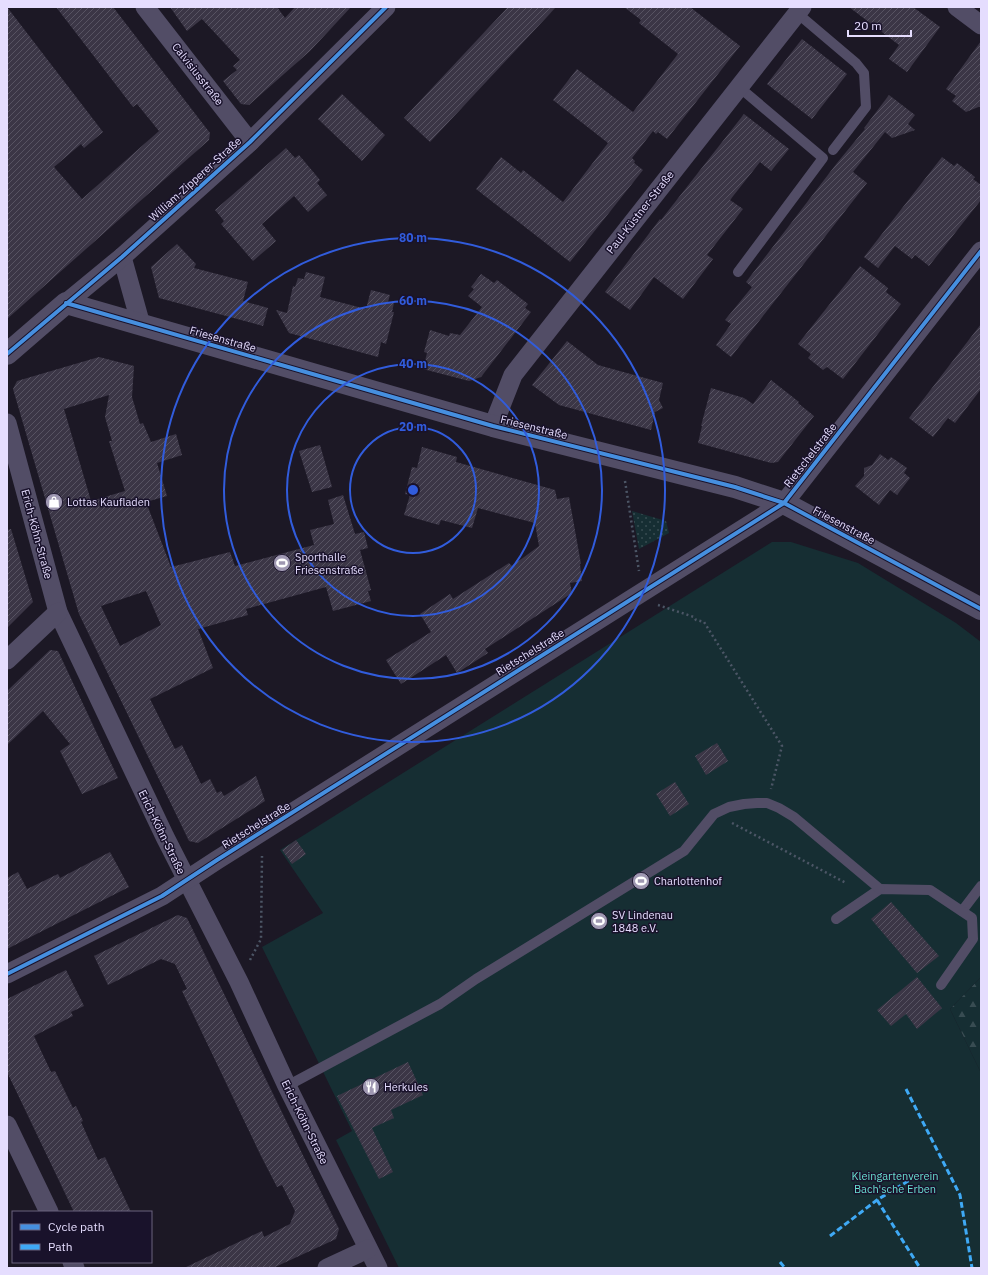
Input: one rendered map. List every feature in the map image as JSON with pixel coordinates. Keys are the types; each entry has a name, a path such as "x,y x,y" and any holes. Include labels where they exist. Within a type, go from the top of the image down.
{"street":[{"name":"Calvisiusstraße","path":"145,7 250,142"},
{"name":"William-Zipperer-Straße","path":"7,354 122,257 250,142 386,7"},
{"path":"958,7 981,25"},
{"name":"Paul-Küstner-Straße","path":"493,426 513,375 799,10"},
{"name":"Rietschelstraße","path":"7,974 162,896 784,503 981,250"},
{"path":"122,257 141,325"},
{"name":"Friesenstraße","path":"66,303 493,426 735,488 784,503 981,609"},
{"name":"Erich-Köhn-Straße","path":"7,423 58,612 186,880 239,982 287,1086 378,1268"},
{"path":"7,660 58,612"},
{"path":"7,1125 48,1211"},
{"path":"327,1268 368,1249"}],"lane":[{"path":"799,10 856,63 864,73 866,107 833,150"},
{"path":"738,87 822,158 738,272"},
{"path":"287,1086 440,1004 476,979 684,851 714,814 729,807 744,804 767,803 794,816 880,889"},
{"path":"962,911 981,886"},
{"path":"836,919 869,895 880,889 930,890 972,918 973,939 941,985"}],"path":[{"path":"622,459 639,594 675,612 694,617 696,620 704,622 782,746 767,803"},
{"path":"714,814 869,895"},
{"path":"239,982 261,939 262,832"}],"green space":[{"path":"632,511 666,521 669,533 639,549"},
{"name":"Charlottenhof","path":"772,542 791,542 858,563 956,623 981,642 981,977 950,1009 981,1073 981,1268 399,1268 336,1140 352,1131 262,947 323,913 280,850"},
{"path":"981,977 981,1073 950,1009"}],"building":[{"path":"7,7 103,132 84,148 81,144 54,167 82,199 159,131 137,104 133,107 56,7 113,7 210,133 209,140 7,319"},
{"path":"170,7 277,7 285,18 295,7 351,7 310,51 249,105 241,104 223,81 237,70 233,66 240,60 202,19 187,31"},
{"path":"508,7 556,7 430,142 404,118"},
{"path":"624,7 690,7 740,46 667,139 658,132 656,134 653,131 632,158 635,161 634,163 643,170 570,262 476,189 501,157 521,173 523,170 563,202 608,143 553,100 577,69 633,112 678,54 639,23 641,20"},
{"path":"849,7 913,7 940,27 907,72 889,59 899,45"},
{"path":"802,39 847,74 812,119 767,84"},
{"path":"981,41 981,106 966,112 952,101 956,96 946,89"},
{"path":"342,94 385,135 362,161 318,119"},
{"path":"889,95 915,115 908,124 915,130 892,138 885,132 853,172 867,183 731,357 716,345 731,324 725,320 752,287 746,282 837,163 865,129 864,128"},
{"path":"744,114 789,149 771,171 760,162 730,200 743,209 707,255 713,259 683,299 654,277 630,310 605,292 660,219 661,220"},
{"path":"286,148 295,158 299,155 320,180 317,183 327,195 308,212 294,196 262,224 276,241 253,261 221,224 224,221 215,210"},
{"path":"942,157 954,166 957,163 975,177 973,179 981,185 981,200 929,266 915,255 912,259 895,246 878,268 864,257"},
{"path":"177,244 196,264 194,268 248,282 243,301 268,308 263,326 159,298 151,267"},
{"path":"860,266 888,288 886,292 901,304 843,379 827,367 823,370 808,358 811,354 798,344"},
{"path":"306,272 325,277 320,297 366,309 371,290 390,295 388,302 394,303 392,312 394,312 386,344 381,342 378,357 289,333 276,310 287,313 293,286 295,287 298,278 304,279"},
{"path":"481,274 494,283 497,280 528,304 525,308 531,312 481,377 469,381 423,369 427,353 424,352 430,330 449,336 450,333 460,335 482,307 468,296 474,289 471,287"},
{"path":"981,324 981,389 955,423 948,418 933,437 909,418"},
{"path":"567,341 598,365 663,383 659,400 663,408 655,412 651,430 559,405 532,385"},
{"path":"99,357 134,366 132,397 140,424 143,423 151,442 176,434 182,455 157,463 167,496 146,502 171,567 230,552 235,566 314,545 310,530 334,524 328,500 343,495 355,534 364,532 368,548 360,550 371,590 368,591 371,601 333,611 326,587 246,609 248,615 198,629 213,668 150,699 175,749 182,745 201,784 210,779 217,793 221,791 224,796 256,776 265,801 198,843 189,841 79,614 13,389 17,381","holes":["109,395 105,417 112,441 109,441 125,491 91,501 64,409","146,591 161,625 120,646 101,606"]},
{"path":"771,380 814,416 778,462 771,463 698,443 711,388 744,398 753,404"},
{"path":"320,445 332,487 312,492 299,451"},
{"path":"422,447 457,457 456,462 555,490 557,499 569,497 581,564 582,581 570,583 572,593 485,649 488,653 457,673 446,655 401,684 386,660 431,632 420,614 450,594 453,599 509,563 512,566 539,546 535,523 478,508 472,528 441,520 439,525 404,515 410,495 405,494 412,467 417,468"},
{"path":"880,454 888,460 891,457 907,468 904,473 910,478 897,495 890,490 879,505 855,486 864,476 864,468 872,465"},
{"path":"11,529 33,602 7,628 7,530"},
{"path":"50,650 58,651 118,778 82,794 60,751 70,744 43,711 7,745 7,691"},
{"path":"717,743 728,761 706,775 695,756"},
{"path":"675,782 689,804 670,816 656,794"},
{"path":"296,840 306,854 292,864 282,850"},
{"path":"110,852 129,887 7,949 7,878 18,872 27,889 58,874 60,878"},
{"path":"891,902 939,956 917,973 871,919"},
{"path":"178,915 187,918 339,1229 336,1239 273,1268 184,1268 262,1231 264,1237 290,1224 295,1211 282,1185 277,1187 261,1156 182,991 187,989 175,964 161,959 108,985 94,956"},
{"path":"66,970 84,1006 71,1012 73,1016 34,1036 51,1072 55,1071 73,1108 76,1106 83,1121 81,1122 98,1160 105,1157 131,1211 74,1211 7,1072 7,999"},
{"path":"917,977 942,1008 917,1029 906,1014 891,1026 877,1010"},
{"path":"408,1062 423,1095 391,1110 394,1118 372,1128 393,1172 379,1179 337,1096"}],"marked path":[{"path":"906,1089 960,1195 972,1268"},
{"path":"830,1236 877,1200 913,1178"},
{"path":"877,1200 920,1268"},
{"path":"780,1262 785,1268"}],"cycle path":[{"path":"7,354 122,257 250,142 386,7"},
{"path":"7,974 162,896 784,503 981,251"},
{"path":"66,303 493,426 735,487 784,503 981,609"}],"place":[{"name":"Lottas Kaufladen","path":"54,502"},
{"name":"Sporthalle Friesenstraße","path":"282,563"},
{"name":"Charlottenhof","path":"641,881"},
{"name":"SV Lindenau 1848 e.V.","path":"599,921"},
{"name":"Herkules","path":"371,1087"}],"park label":[{"name":"Kleingartenverein Bach'sche Erben","path":"895,1182"}]}
